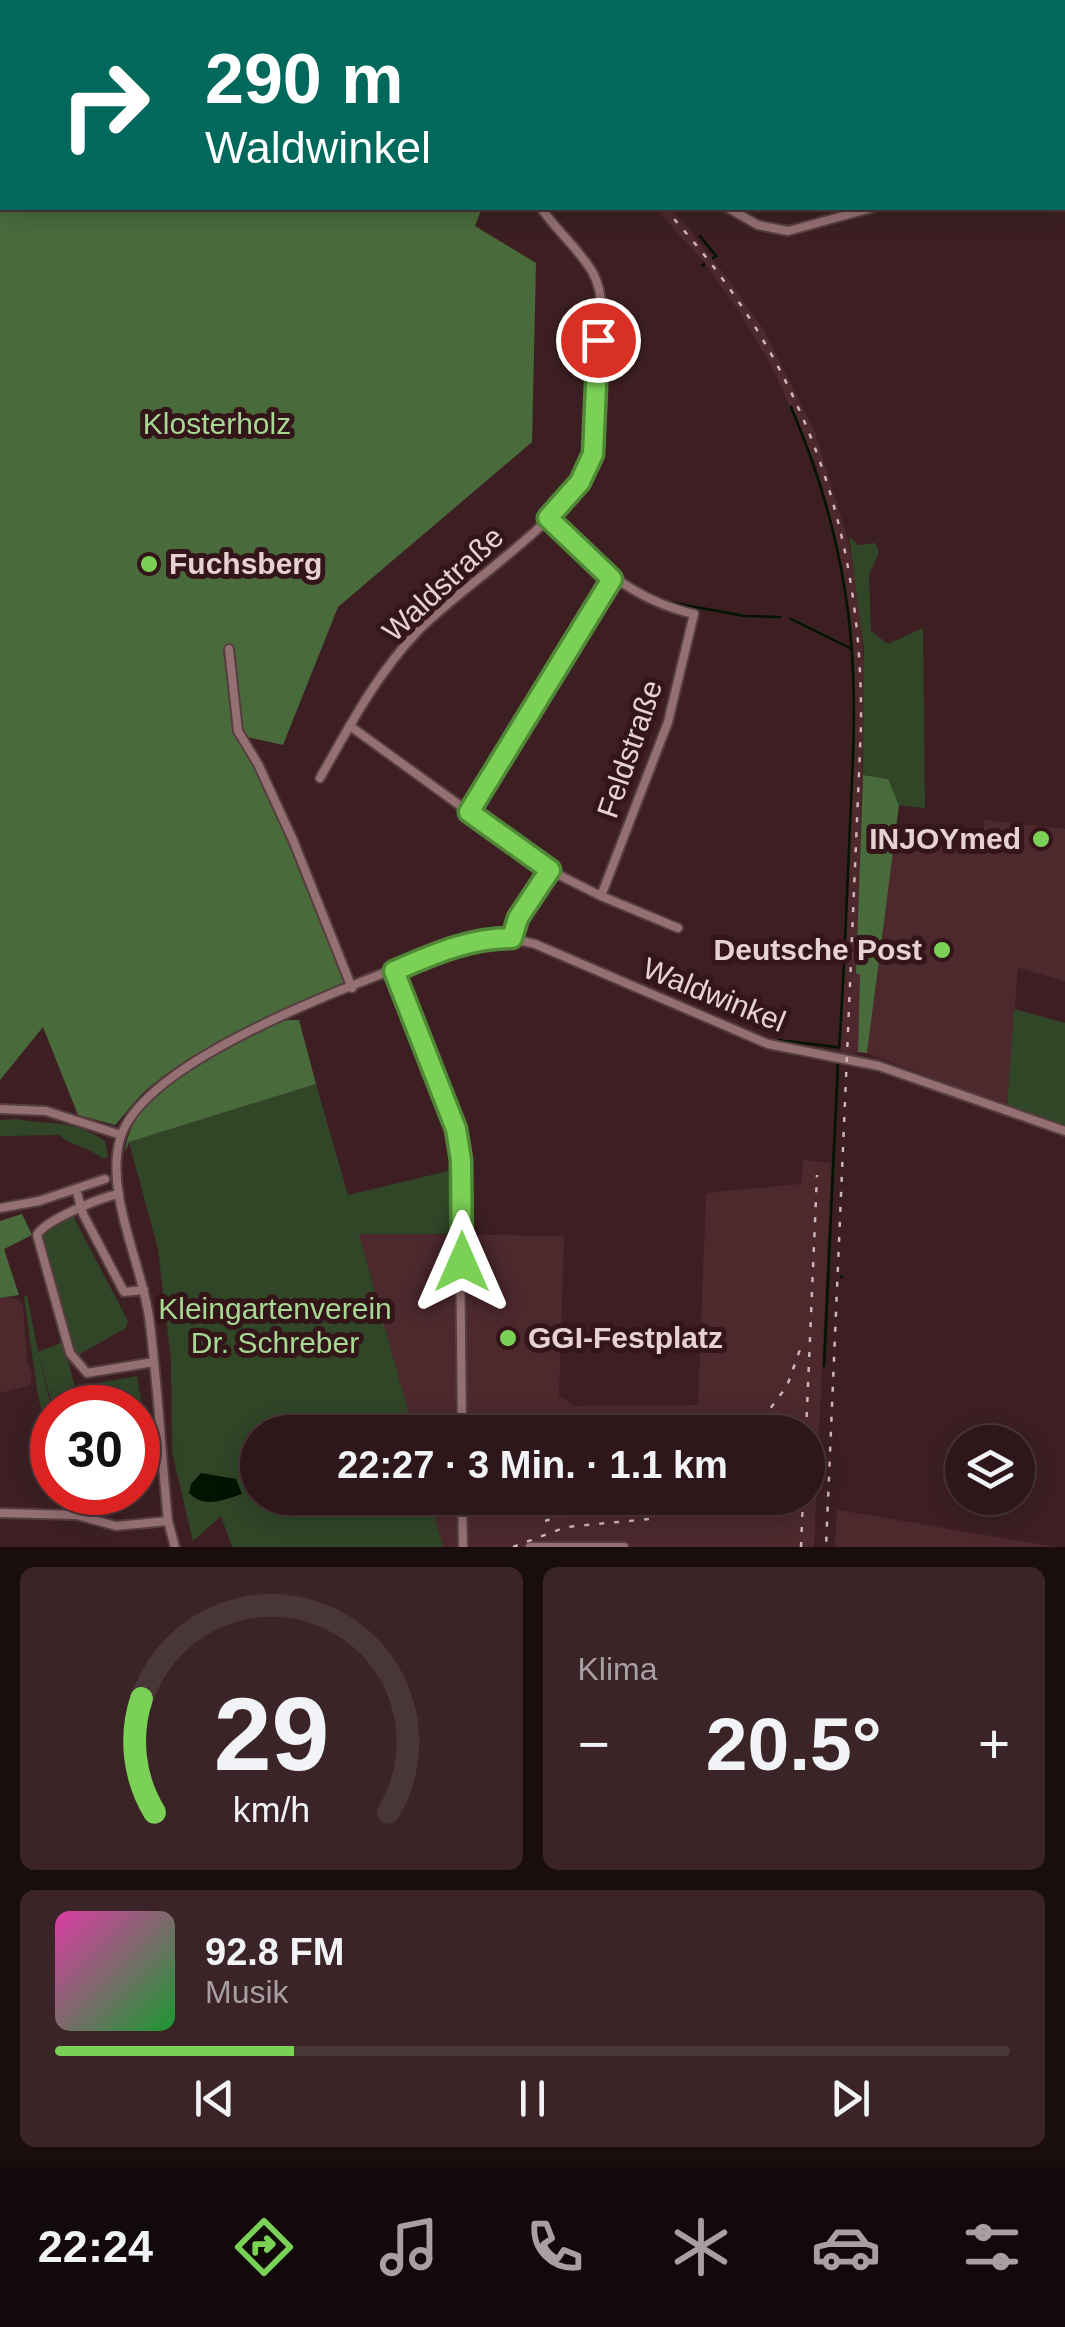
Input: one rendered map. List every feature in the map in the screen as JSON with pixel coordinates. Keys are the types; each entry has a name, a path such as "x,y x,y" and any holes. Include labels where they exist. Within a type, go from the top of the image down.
{"street":[{"name":"Waldstraße","path":"320,778 382,675 414,635 548,518 580,482 593,454 600,295 594,274 542,210"},
{"path":"732,210 758,225 788,231 865,210"},
{"path":"469,812 612,579 548,518"},
{"name":"Feldstraße","path":"601,896 668,722 694,614 650,600 612,579"},
{"path":"229,650 238,731 294,840 352,988"},
{"path":"350,726 550,870 678,928"},
{"path":"512,938 518,918 550,870"},
{"name":"Waldwinkel","path":"121,1135 155,1089 257,1026 483,938 512,938 535,944 768,1044 879,1066 1065,1131"},
{"path":"394,971 450,1108 459,1144 462,1415"},
{"path":"0,1109 46,1111 121,1135 116,1158 119,1194 144,1290 156,1385"},
{"path":"0,1208 104,1179"},
{"path":"76,1189 124,1292 144,1290"},
{"path":"119,1194 52,1220 37,1236 70,1354 87,1373 154,1362"},
{"path":"160,1438 168,1521 175,1547"},
{"path":"0,1512 57,1513 116,1526 168,1521"},
{"path":"462,1515 463,1547"},
{"path":"530,1547 624,1547"}],"shaded area":[{"path":"657,210 672,210 684,223 765,332 815,432 849,544 859,600 865,676 856,972 860,975 858,1052 852,1054 841,1053 841,1046 855,676 851,619 835,533 818,470 773,369 704,262"},
{"path":"984,820 1065,829 1065,981 1018,968 1007,1107 867,1053 894,839 982,848"},
{"path":"803,1160 831,1163 820,1415 409,1415 359,1233 564,1236 559,1395 574,1406 698,1405 706,1193 801,1184"},
{"path":"0,1299 18,1299 23,1305 27,1360 32,1373 30,1385 0,1393"},
{"path":"201,1473 236,1479 240,1495 214,1502 201,1501 189,1493"},
{"path":"837,1510 867,1515 1057,1547 835,1547"},
{"path":"435,1515 815,1515 814,1547 443,1547"}],"green space":[{"name":"Klosterholz","path":"0,210 481,210 475,226 536,263 532,442 338,607 283,745 247,737 348,985 272,1016 197,1054 147,1089 115,1125 78,1115 43,1027 0,1080"},
{"path":"849,536 858,545 875,543 879,552 869,575 871,631 888,644 923,628 925,808 899,805 888,779 863,775 864,649"},
{"path":"863,775 888,779 899,805 867,1053 858,1052 860,975 856,973"},
{"path":"1014,1009 1065,1023 1065,1125 1007,1107"},
{"path":"299,1020 316,1084 129,1142 125,1152 139,1114 172,1083 263,1027 278,1021"},
{"name":"Kleingartenverein Dr. Schreber","path":"316,1084 348,1195 452,1170 455,1234 359,1234 409,1415 240,1415 240,1515 435,1515 443,1547 232,1547 221,1516 193,1541 172,1452 171,1361 158,1249 129,1142"},
{"path":"0,1120 81,1129 105,1141 108,1156 103,1159 59,1135 0,1136"},
{"path":"22,1214 32,1235 4,1249 19,1295 0,1298 0,1221"},
{"path":"72,1214 128,1321 126,1328 78,1355 73,1353 41,1232"},
{"path":"27,1295 38,1352 63,1342 74,1385 47,1385 39,1356 46,1385 36,1385 24,1297"},
{"path":"137,1376 139,1385 86,1385"}],"waterway":[{"path":"700,236 716,256 713,258"},
{"path":"791,407 826,504 842,571 851,640 854,740 839,1048"},
{"path":"668,602 745,616 780,617"},
{"path":"791,619 852,649"},
{"path":"778,1040 836,1047"},
{"path":"824,1366 838,1062"}],"railway":[{"path":"666,210 712,265 753,323 787,384 815,447 836,513 859,652 861,726 826,1547"},
{"path":"807,1415 817,1175"},
{"path":"766,1415 787,1386 802,1344"},
{"path":"545,1521 563,1515"},
{"path":"513,1547 566,1527 659,1515"},
{"path":"801,1547 802,1515"}],"place":[{"name":"Fuchsberg","path":"149,564"},
{"name":"INJOYmed","path":"1041,839"},
{"name":"Deutsche Post","path":"942,950"},
{"name":"GGI-Festplatz","path":"508,1338"}],"route":[{"path":"462,1262 461,1160 456,1129 394,971 462,943 512,938 528,900 550,870 469,812 612,579 548,518 580,482 593,454 598,340"}]}
